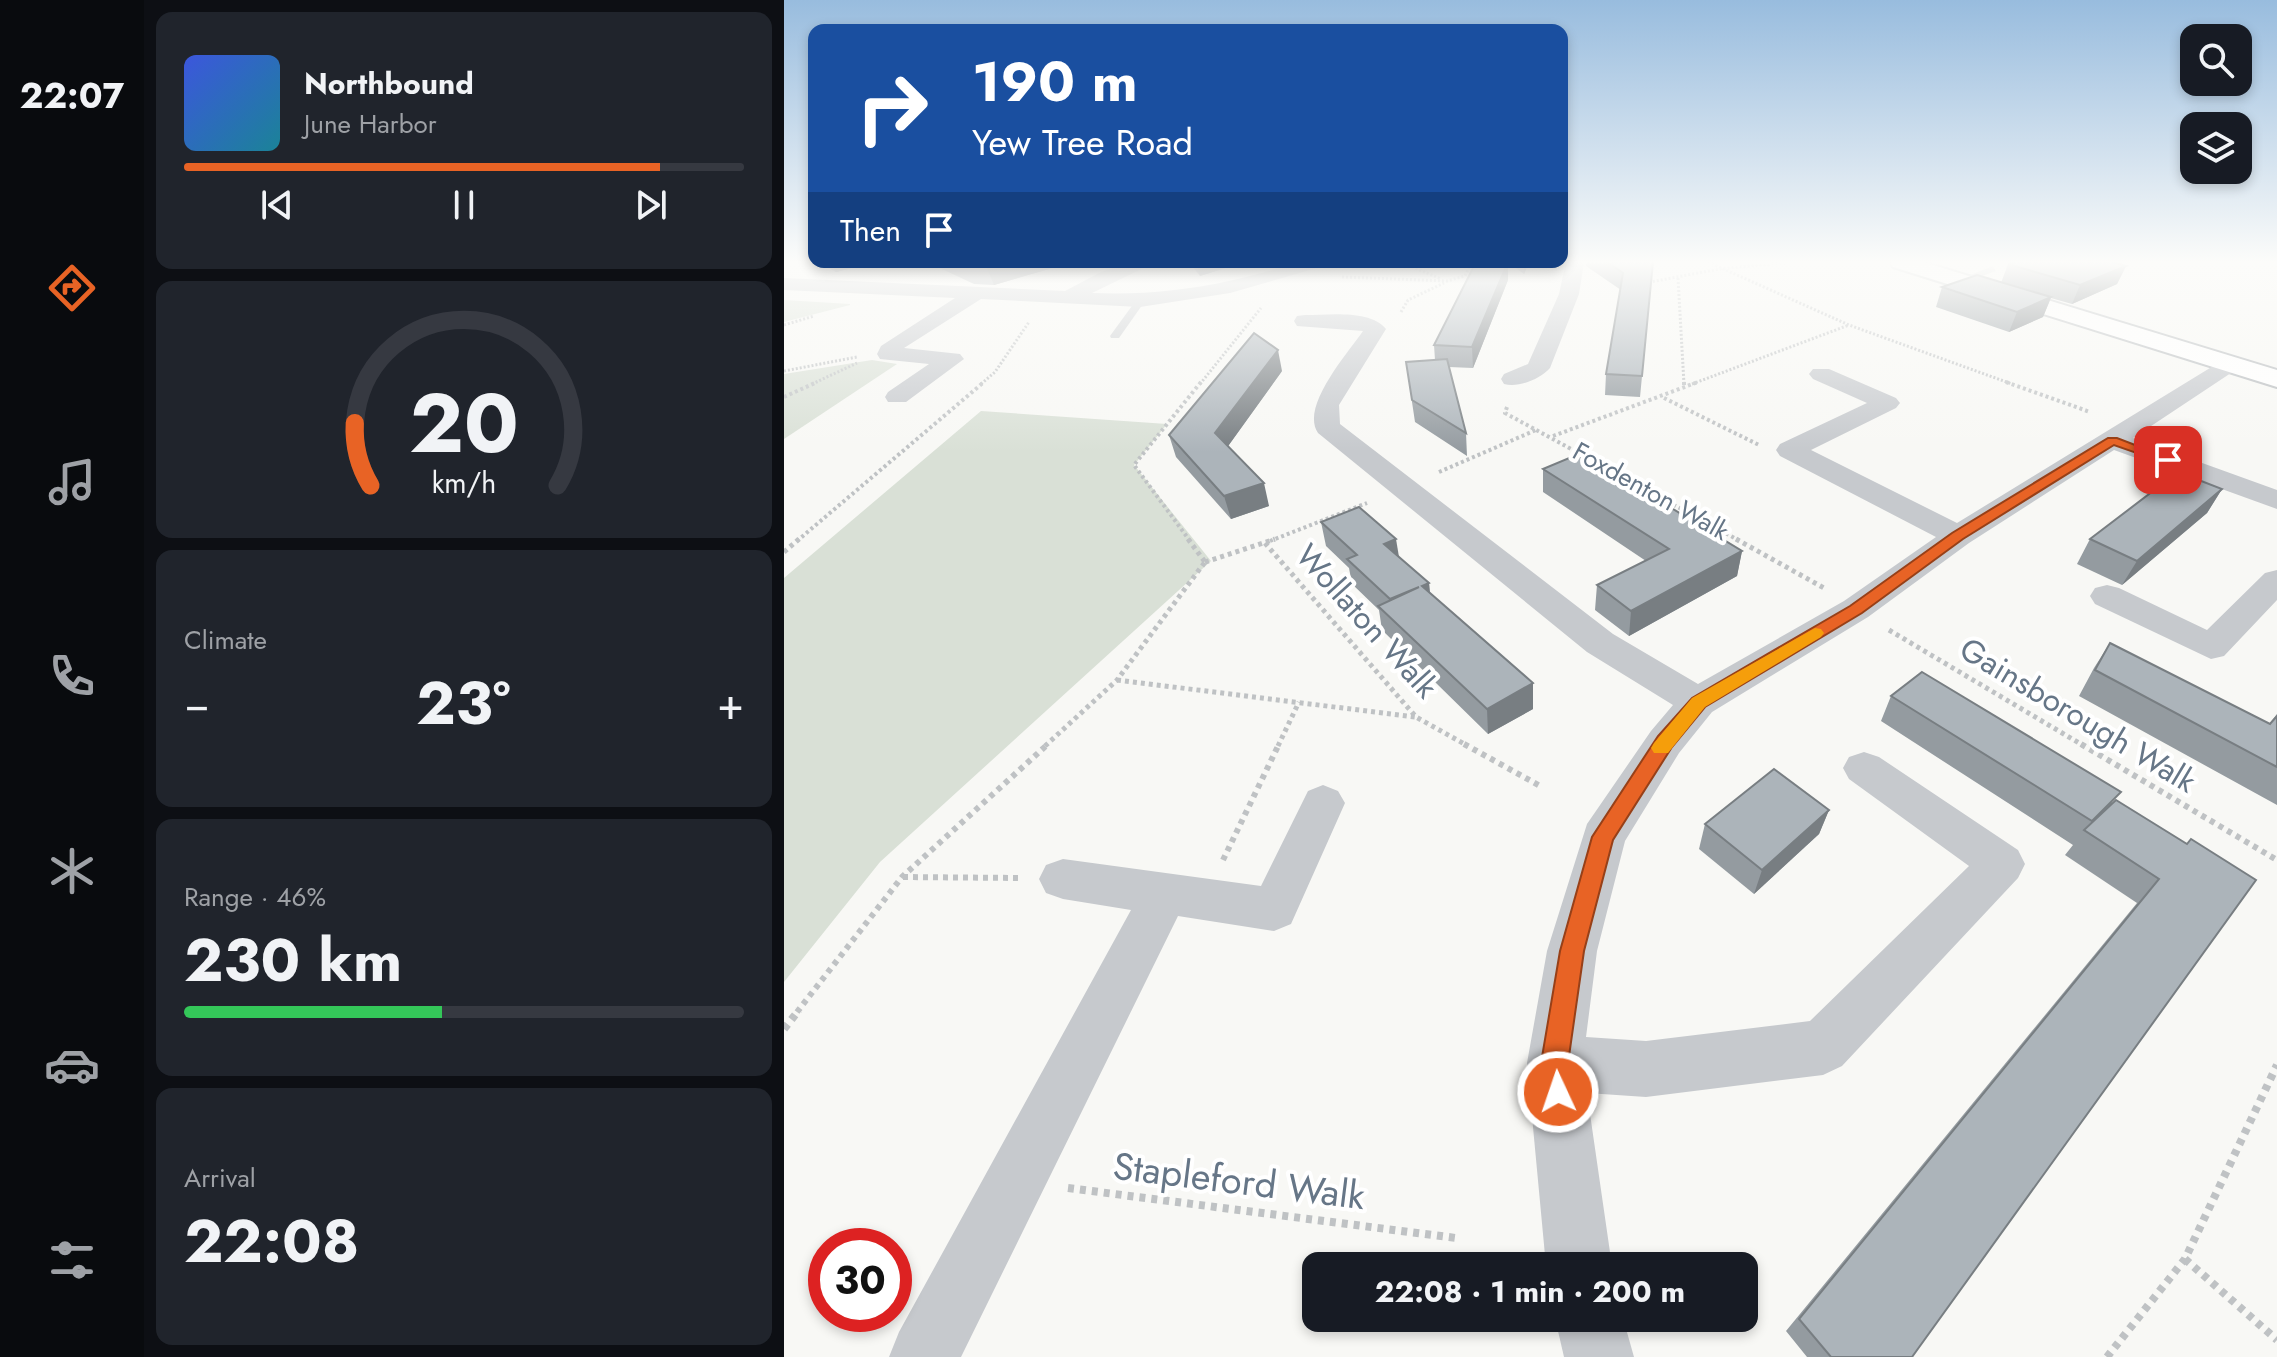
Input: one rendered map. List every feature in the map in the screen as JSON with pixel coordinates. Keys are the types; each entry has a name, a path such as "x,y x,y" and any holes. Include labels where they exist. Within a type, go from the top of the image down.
{"highway":[{"path":"2103,325 2277,379"}],"street":[{"path":"897,397 952,359 888,354 882,350 924,325"},
{"path":"1367,325 1375,329 1326,405 1327,427 1600,643 1698,702"},
{"path":"1513,379 1538,368 1556,325"},
{"path":"1577,1252 1555,1063 1572,951 1603,837 1665,742 1698,702 1856,609 1958,536 2101,426 2231,365"},
{"path":"1790,450 1887,403 1821,374"},
{"path":"2101,426 2277,500"},
{"path":"1790,450 1958,536"},
{"path":"2107,596 2211,647 2277,580"},
{"path":"1555,1063 1646,1069 1823,1047 2002,864 1864,768"},
{"path":"1063,879 1274,909 1323,803"},
{"path":"924,1357 1016,1181 1185,896"},
{"path":"1593,1332 1599,1357"}],"lane":[{"path":"1115,336 1123,325"}],"path":[{"path":"784,552 995,372 1028,325"},
{"path":"784,1029 902,877 1117,680 1205,562 1134,465 1247,325"},
{"path":"1375,329 1387,325"},
{"path":"1681,325 1684,387"},
{"name":"Foxdenton Walk","path":"1552,436 1848,325"},
{"path":"1850,325 2101,426"},
{"path":"784,371 882,350"},
{"path":"784,397 882,350"},
{"path":"1513,379 1505,413 1552,436"},
{"path":"1663,397 1771,452 1790,450"},
{"name":"Foxdenton Walk","path":"1552,436 1809,578 1856,609"},
{"name":"Wollaton Walk","path":"1205,562 1265,543 1416,717 1542,787"},
{"name":"Gainsborough Walk","path":"1856,609 2277,860"},
{"path":"1117,680 1416,717"},
{"path":"1185,896 1299,702"},
{"path":"902,877 1063,879"},
{"path":"2107,1357 2185,1259 2277,1065"},
{"name":"Stapleford Walk","path":"1016,1181 1456,1238"},
{"path":"2185,1259 2277,1340"}],"shaded area":[{"path":"872,360 897,364 784,439 784,374"},
{"path":"981,411 1167,424 1134,465 1211,561 880,862 784,982 784,578"}],"building":[{"path":"1444,325 1481,325 1472,347 1434,345"},
{"path":"1614,325 1647,325 1642,376 1606,374"},
{"path":"1254,333 1278,350 1215,433 1264,483 1224,496 1169,435"},
{"path":"1447,359 1466,433 1412,400 1406,362"},
{"path":"1581,453 1742,551 1631,611 1597,585 1669,549 1543,469"},
{"path":"2178,472 2222,489 2137,561 2090,539"},
{"path":"1359,507 1396,539 1384,544 1429,583 1422,586 1533,683 1487,709 1378,606 1419,587 1390,599 1347,559 1357,555 1321,522"},
{"path":"2110,643 2270,724 2277,716 2277,767 2095,670"},
{"path":"1922,672 2121,792 2092,821 1891,696"},
{"path":"1774,769 1829,810 1762,870 1705,824"},
{"path":"2116,800 2187,844 2191,839 2256,880 1912,1357 1831,1357 1799,1319 2159,879 2084,830"}],"slow traffic":[{"path":"1661,748 1698,702 1815,633"}],"route":[{"path":"1558,1092 1555,1063 1572,951 1603,837 1665,742 1698,702 1856,609 1958,536 2113,440 2168,460"}]}
